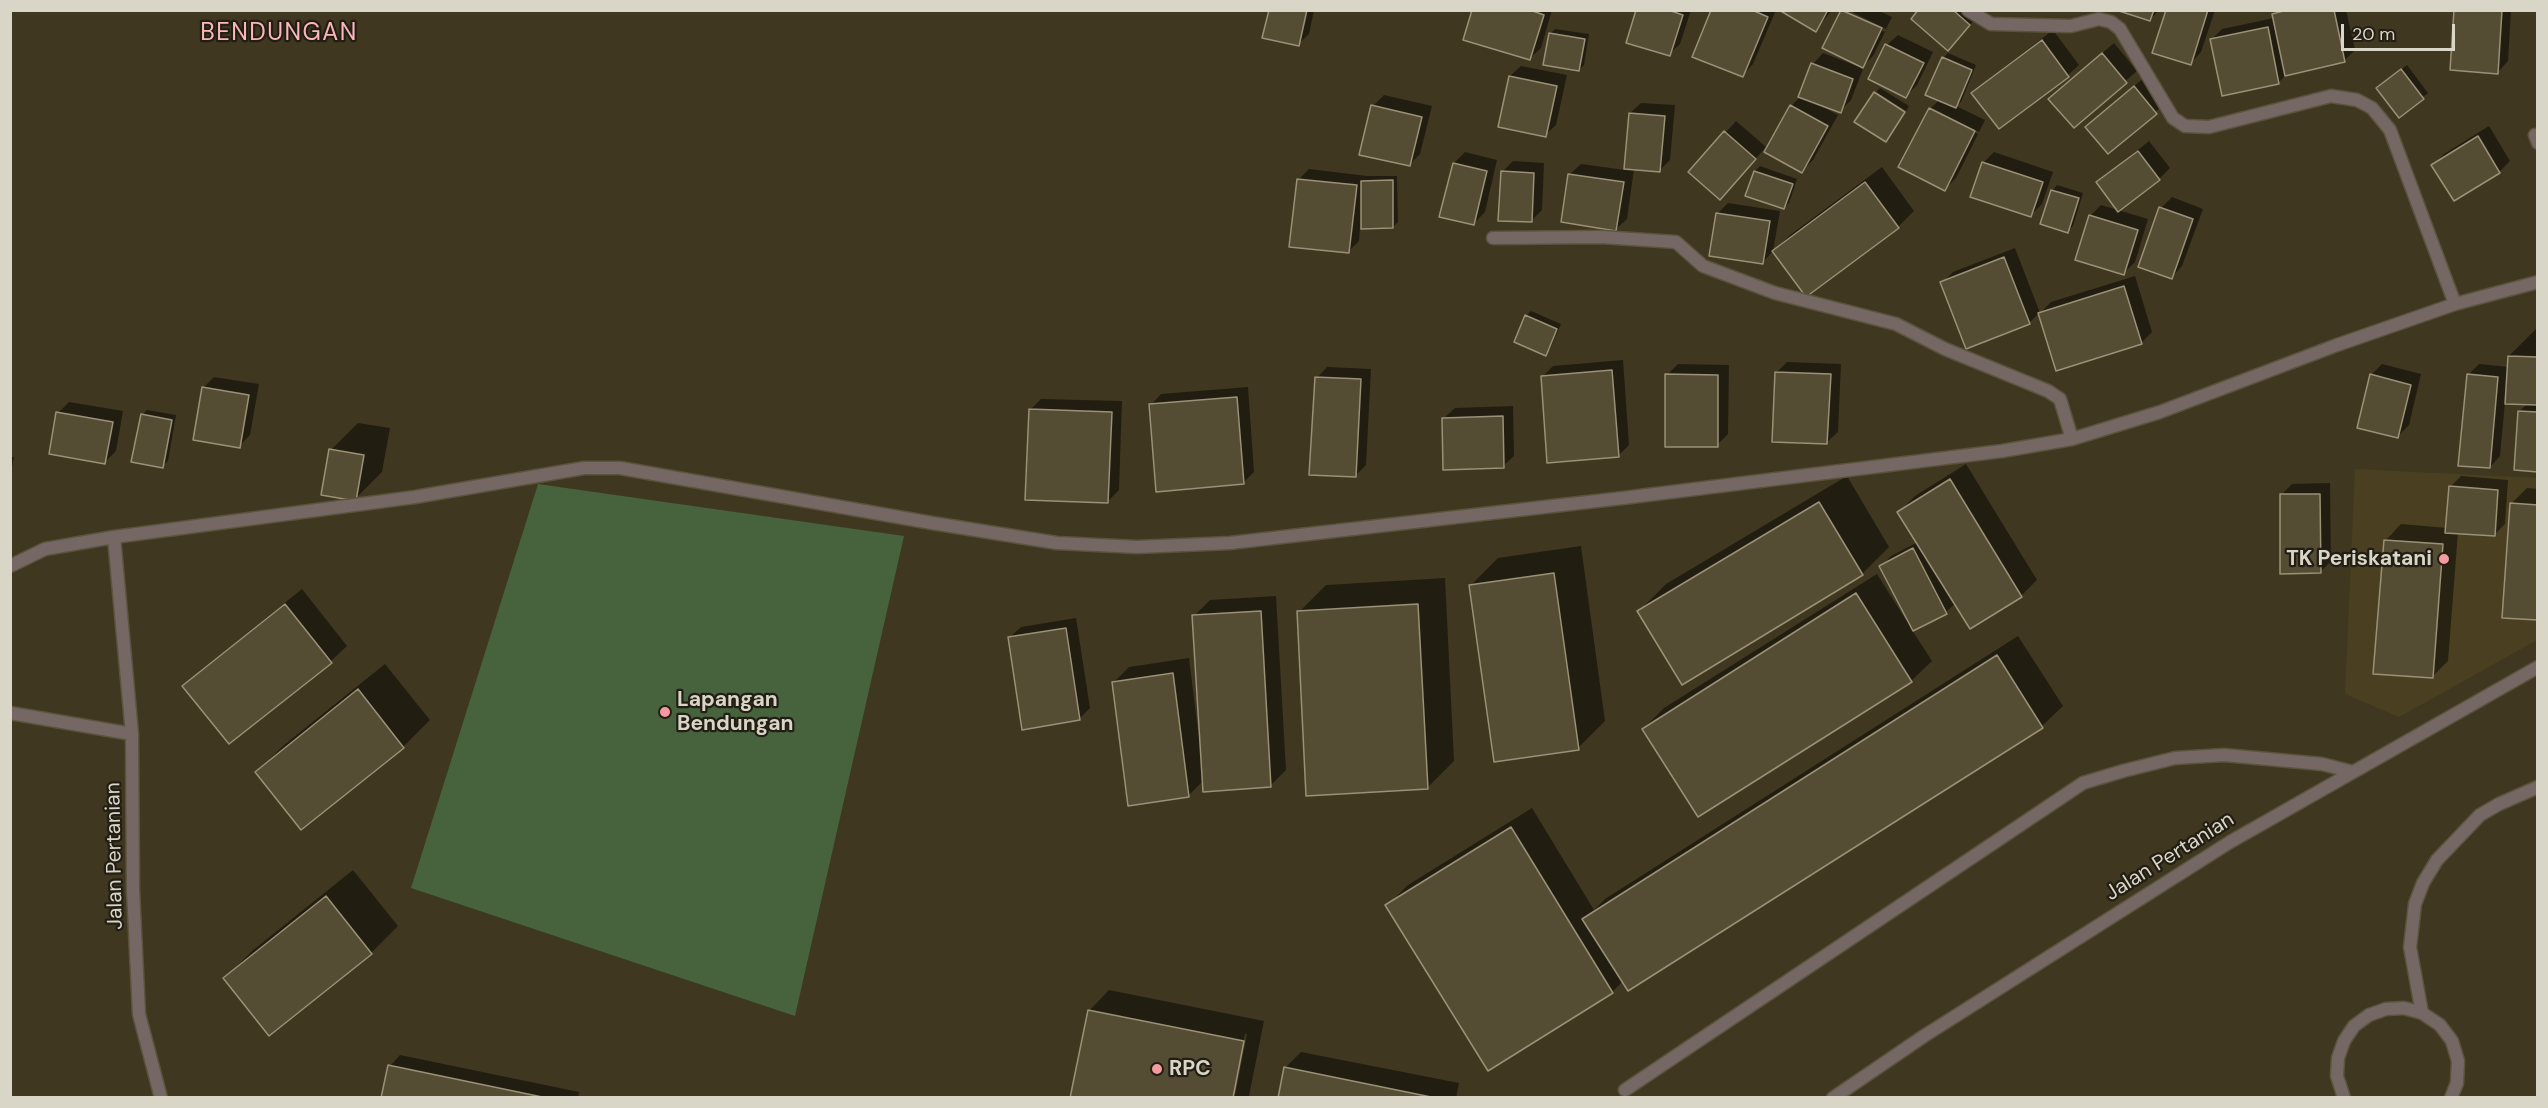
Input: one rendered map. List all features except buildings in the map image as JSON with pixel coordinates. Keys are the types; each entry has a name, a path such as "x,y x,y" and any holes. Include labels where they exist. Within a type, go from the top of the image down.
{"street":[{"path":"1968,10 1991,24 2071,26 2099,19 2111,22 2120,29 2173,118 2185,126 2209,127 2331,96 2357,100 2372,108 2390,130 2455,304"},
{"path":"1493,238 1601,237 1676,242 1703,266 1775,293 1896,324 1945,349 2048,391 2060,399 2072,440"},
{"path":"10,566 45,549 114,537 427,496 584,468 608,468 713,483 1057,543 1137,547 1219,543 1635,496 2002,451 2072,440 2160,412 2337,345 2455,304 2538,282"},
{"name":"Jalan Pertanian","path":"114,537 132,734 133,890 139,1014 160,1098"},
{"name":"Jalan Pertanian","path":"1833,1098 1924,1036 2230,842 2538,667"},
{"path":"10,713 132,734"},
{"path":"1625,1090 2083,783 2175,758 2224,754 2322,764 2353,772"},
{"path":"2422,1013 2410,947 2415,904 2423,883 2437,860 2480,815 2538,787"},
{"path":"2344,1098 2337,1076 2338,1058 2344,1041 2354,1026 2369,1015 2386,1009 2404,1008 2422,1013 2440,1025 2452,1041 2458,1061 2457,1083 2451,1098"}],"shaded area":[{"name":"TK Periskatani","path":"2355,469 2537,478 2537,640 2399,717 2345,694"}],"green space":[{"name":"Lapangan Bendungan","path":"538,484 904,536 795,1016 411,888"}],"place":[{"name":"TK Periskatani","path":"2444,559"},
{"name":"Lapangan Bendungan","path":"665,712"},
{"name":"RPC","path":"1157,1069"}],"district":[{"name":"BENDUNGAN","path":"279,34"}]}
